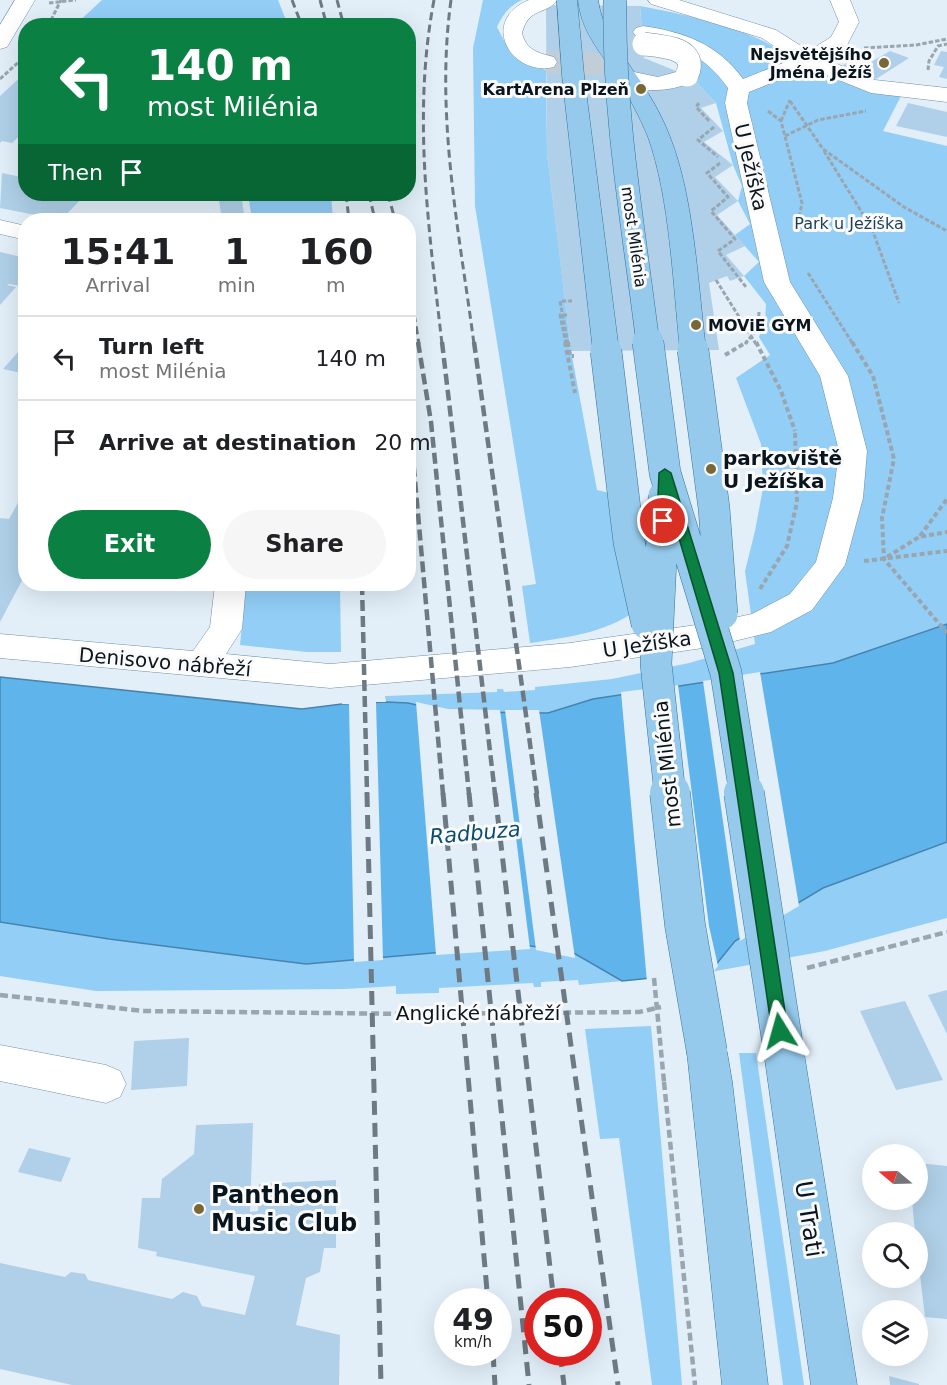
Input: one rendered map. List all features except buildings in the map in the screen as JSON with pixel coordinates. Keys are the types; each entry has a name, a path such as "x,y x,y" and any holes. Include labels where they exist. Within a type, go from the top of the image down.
{"main road":[{"name":"most Milénia","path":"615,0 614,51 618,109 665,473 726,673 784,1053"},
{"path":"585,3 595,33 629,78 661,144 680,243 714,508 726,673"},
{"path":"585,3 573,75 629,542 656,664"},
{"name":"most Milénia","path":"665,473 656,664 685,925 713,1090 746,1385"},
{"name":"U Trati","path":"784,1053 834,1385"}],"street":[{"path":"0,43 25,0"},
{"path":"546,62 530,58 518,48 511,30 522,11 532,4 547,0"},
{"path":"658,0 769,34 800,52 809,60 880,88 947,95"},
{"path":"629,78 653,84 667,83 686,75 692,69 687,56 645,36 676,37 708,54 728,70 739,88 809,60 840,41 849,22 840,0"},
{"name":"U Ježíška","path":"330,676 570,655 710,635 760,624 801,602 830,565 848,498 853,451 834,376 777,282 736,103 739,88"},
{"path":"0,227 18,231"},
{"path":"201,666 226,628 229,591"},
{"name":"Denisovo nábřeží","path":"20,640 201,666 330,676"},
{"path":"0,1063 106,1084"}],"path":[{"path":"52,18 61,2 75,0"},
{"path":"885,47 947,39"},
{"path":"938,46 947,44"},
{"path":"0,79 18,63"},
{"path":"739,88 781,121 802,203 796,231"},
{"path":"790,100 872,229 899,303"},
{"path":"700,101 696,107 714,127 698,140 723,161 707,173 728,197 711,211 735,239 718,251 738,278"},
{"path":"785,136 818,120 862,113 870,109"},
{"path":"823,149 904,207 947,231"},
{"path":"804,268 829,302 873,376 894,459 882,518 884,559 947,633"},
{"path":"716,280 774,374 795,431 797,502 787,546 755,595"},
{"path":"560,302 570,356"},
{"path":"567,315 560,315 576,400"},
{"path":"884,559 919,537 947,500"},
{"path":"919,537 947,532"},
{"path":"884,559 947,551"},
{"path":"799,970 947,932"},
{"name":"Anglické nábřeží","path":"0,995 143,1011 427,1014 639,1012 662,1006"},
{"path":"664,1082 696,1385"}],"green space":[{"path":"102,0 278,0 285,18 83,18"},
{"path":"483,0 522,0 507,11 497,27 515,55 527,63 546,70 547,154 571,351 597,490 629,498 640,506 652,520 643,605 618,621 590,632 530,643 522,586 536,584 475,206 473,48"},
{"name":"Park u Ježíška","path":"640,6 735,29 843,82 871,91 901,96 883,131 947,146 947,624 833,663 593,699 548,713 448,712 408,703 386,702 385,696 497,692 497,689 503,689 504,692 535,690 535,687 612,679 689,663 755,644 745,571 763,488 761,444 736,378 770,355 759,337 765,322 766,304 744,276 759,262 735,235 750,224 738,201 742,186 733,165 716,103 691,77 698,68 643,43"},
{"path":"249,201 332,201 332,213 251,213"},
{"path":"245,591 340,591 341,652 307,652 240,645"},
{"path":"947,842 947,918 825,951 710,972 735,941 824,888"},
{"path":"0,922 109,939 306,964 524,945 572,952 622,981 579,985 578,980 541,982 541,987 534,987 533,983 439,988 439,993 396,994 396,986 345,989 96,991 0,976"},
{"path":"651,1026 682,1385 652,1385 619,1138 600,1139 585,1029"},
{"path":"739,1053 756,1053 804,1385 783,1385"}],"water":[{"name":"Radbuza","path":"947,624 947,842 823,888 735,941 710,972 622,981 572,952 524,945 306,964 109,939 0,922 0,677 302,709 386,702 408,703 448,712 548,713 593,699 833,663"}],"pier":[{"path":"760,672 799,906 740,941 703,681"},
{"path":"678,685 709,926 718,966 711,975 647,982 621,692"},
{"path":"385,699 386,702 376,702 383,960 354,962 349,704 342,704 342,701"},
{"path":"416,702 448,709 500,710 530,949 436,955"},
{"path":"505,710 539,710 575,958 536,950"}],"tunnel":[{"path":"546,62 616,65"}],"railway":[{"path":"292,0 299,18"},
{"path":"320,0 325,18"},
{"path":"337,0 342,18"},
{"path":"434,0 427,43 423,129 428,215 442,344"},
{"path":"451,0 447,43 447,129 474,344"},
{"path":"347,201 348,213"},
{"path":"371,201 373,213"},
{"path":"390,201 393,213"},
{"path":"416,326 419,344"},
{"path":"418,342 431,422 469,794"},
{"path":"442,342 495,794"},
{"path":"474,342 537,794"},
{"path":"416,492 443,794"},
{"path":"362,591 367,794"},
{"path":"367,793 381,1385"},
{"path":"443,793 487,1288"},
{"path":"469,793 529,1385"},
{"path":"495,793 552,1288"},
{"path":"536,793 618,1385"},
{"path":"494,1366 495,1385"},
{"path":"562,1366 564,1385"}],"place":[{"name":"Nejsvětějšího Jména Ježíš","path":"884,63"},
{"name":"KartArena Plzeň","path":"641,89"},
{"name":"MOViE GYM","path":"696,325"},
{"name":"parkoviště U Ježíška","path":"711,469"},
{"name":"Pantheon Music Club","path":"199,1209"}],"route":[{"path":"663,521 665,473 726,673 780,1031"}]}
